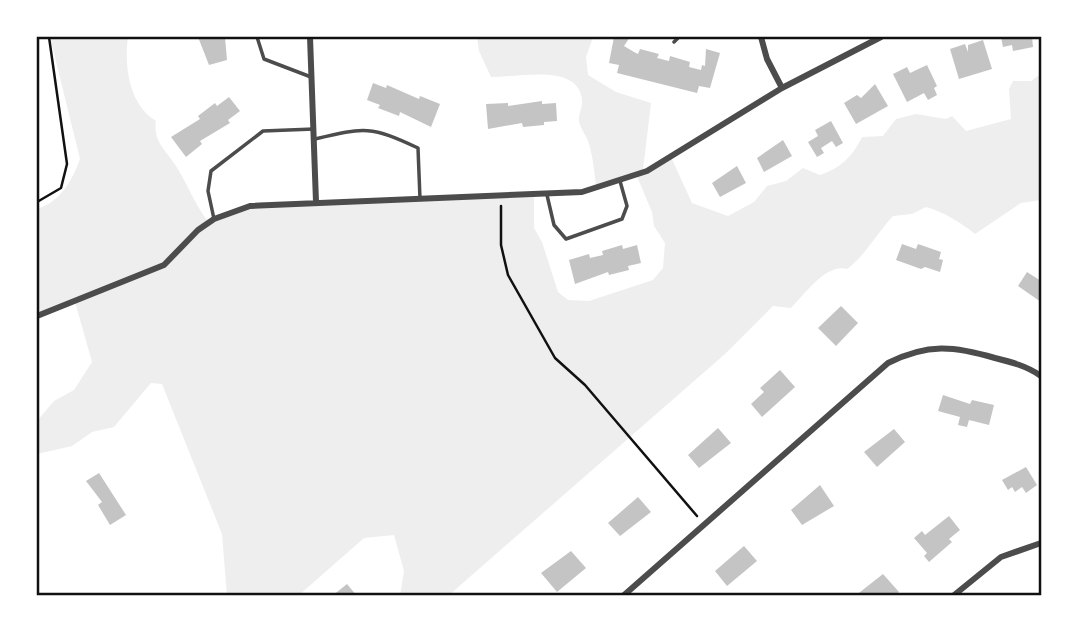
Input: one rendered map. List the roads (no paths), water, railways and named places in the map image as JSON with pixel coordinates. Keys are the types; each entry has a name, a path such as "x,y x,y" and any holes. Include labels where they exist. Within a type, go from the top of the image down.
{"street":[{"path":"310,37 316,202"},
{"path":"761,37 767,59 782,88"},
{"path":"37,316 164,265 198,230 214,219 267,203 547,195 582,192 620,180 678,155 782,88 881,37"},
{"path":"623,596 871,377 909,353 950,347 1023,365 1041,376"},
{"path":"953,596 1001,557 1041,543"}],"lane":[{"path":"257,37 264,59 313,78"},
{"path":"674,42 679,37"},
{"path":"214,219 208,191 211,171 263,131 315,129"},
{"path":"315,139 357,130 382,132 418,148 420,199"},
{"path":"547,195 554,225 566,239 622,219 627,206 620,180"}]}
